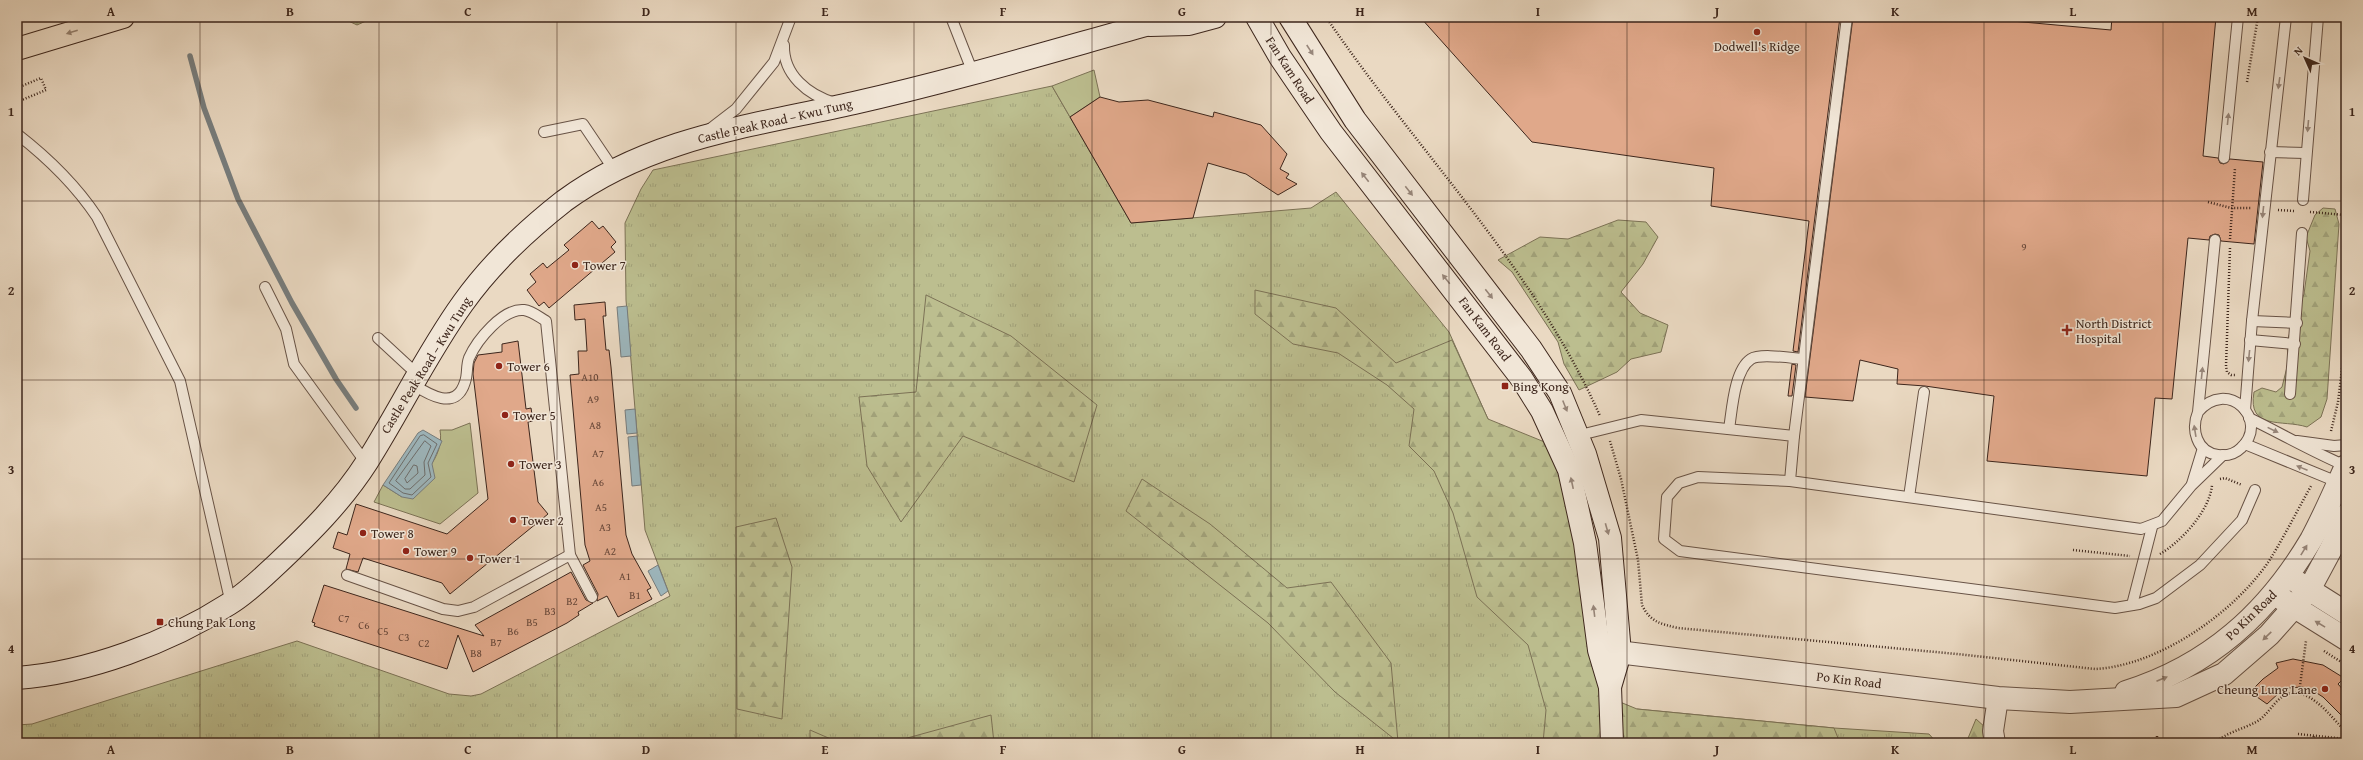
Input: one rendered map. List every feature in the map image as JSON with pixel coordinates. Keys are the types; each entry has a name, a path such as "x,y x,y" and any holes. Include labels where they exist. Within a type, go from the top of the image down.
{"highway":[{"path":"17,49 123,17"}],"main road":[{"name":"Castle Peak Road – Kwu Tung","path":"17,678 33,677 93,664 166,638 231,604 307,536 334,506 366,463 415,379 463,303 491,269 525,235 566,200 614,170 636,159 697,138 736,127 842,106 973,73 1146,25 1166,17"},
{"name":"Castle Peak Road – Kwu Tung","path":"1146,25 1189,24 1215,17"},
{"name":"Fan Kam Road","path":"1257,17 1299,86 1355,149 1518,373 1542,411 1567,439"},
{"name":"Fan Kam Road","path":"1290,17 1355,120 1531,349 1560,393 1567,439 1569,470 1584,543 1610,652 1612,743"},
{"name":"Po Kin Road","path":"2099,701 2142,687 2187,668 2242,626 2274,594 2288,576 2311,539 2344,473"},
{"name":"Po Kin Road","path":"1610,652 1998,698 2070,702 2176,696 2224,674 2269,636 2309,590 2331,549 2346,515"},
{"path":"2288,576 2346,613"},
{"path":"2274,594 2294,608 2346,639"}],"street":[{"path":"1995,743 1993,731 1998,698"}],"lane":[{"path":"697,138 736,109 755,87 774,62 791,17"},
{"path":"951,17 973,73"},
{"path":"1790,481 1803,359 1847,17"},
{"path":"2224,158 2238,17"},
{"path":"2286,17 2250,340 2248,414 2249,436 2245,444 2232,454 2216,455 2203,448 2194,431 2194,421 2198,412 2204,405 2221,398 2239,403 2248,414 2296,441 2344,473"},
{"path":"2303,200 2305,153 2318,17"},
{"path":"784,37 783,58 789,70 811,93 842,106"},
{"path":"1326,75 1328,90 1360,138 1355,149"},
{"path":"544,132 583,124 614,170"},
{"path":"17,134 47,158 84,198 97,217 180,381 231,604"},
{"path":"2270,152 2305,153"},
{"path":"2290,394 2297,323 2302,233"},
{"path":"2198,412 2215,240"},
{"path":"265,287 286,329 294,364 366,463"},
{"path":"378,338 415,379 439,399 453,396 463,387 468,360 474,349 490,328 506,315 518,310 525,310 546,321 570,555 592,597"},
{"path":"2252,321 2297,323"},
{"path":"2250,340 2295,344"},
{"path":"1729,429 1739,374 1751,359 1761,357 1803,359"},
{"path":"1909,497 1924,392"},
{"path":"1567,439 1641,420 1794,436"},
{"path":"2296,441 2334,446 2346,445"},
{"path":"2245,444 2344,473"},
{"path":"2191,486 2203,448"},
{"path":"2223,455 2191,486 2162,521 2152,527 2141,529 1790,481 1698,478 1679,483 1667,498 1664,538 1680,550 2115,608 2156,598 2214,552 2242,520 2255,490"},
{"path":"2132,605 2152,527"},
{"path":"347,575 443,609 458,611 474,607 570,555"}],"path":[{"path":"2246,90 2258,17"},
{"path":"17,88 41,78 46,90 17,102"},
{"path":"2235,166 2231,208 2226,366 2227,372 2230,375 2235,375 2238,372"},
{"path":"2331,429 2338,402 2346,336"},
{"path":"2299,693 2306,641"},
{"path":"2324,651 2346,665"},
{"path":"2215,743 2265,716 2282,696 2299,693 2309,697 2319,705 2346,732"},
{"path":"2157,734 2157,743"},
{"path":"2298,734 2346,739"},
{"path":"2312,743 2314,736"}],"green space":[{"path":"340,17 375,17 357,25"},
{"path":"1094,70 1100,97 1070,117 1052,86"},
{"path":"1052,86 1131,223 1311,208 1336,192 1449,332 1488,419 1588,743 17,743 17,725 32,724 297,641 449,694 471,696 481,694 670,596 645,530 626,300 625,223 641,189 653,170"},
{"path":"2323,208 2335,209 2339,224 2327,399 2321,417 2307,427 2269,421 2261,418 2256,413 2253,404 2254,392 2262,388 2276,392 2282,387 2288,363 2287,341 2304,294 2310,251 2306,237 2315,215"},
{"path":"1618,220 1646,222 1658,237 1643,264 1621,292 1640,313 1668,325 1661,352 1631,359 1617,372 1579,390 1564,364 1558,342 1512,272 1498,260 1540,237 1568,239"},
{"path":"1255,290 1336,308 1396,363 1452,340 1488,419 1552,445 1581,545 1603,695 1637,709 1834,728 1840,743 1543,743 1546,710 1528,645 1477,597 1453,513 1434,471 1409,446 1414,409 1387,385 1338,353 1293,344 1255,314"},
{"path":"926,295 1011,336 1097,405 1074,482 963,436 901,522 867,466 859,397 916,392"},
{"path":"470,423 478,493 440,524 374,502 383,485 402,497 423,475 435,459 439,450 440,430 452,430"},
{"path":"1142,479 1210,524 1287,588 1331,582 1391,663 1398,742 1335,692 1268,623 1126,511"},
{"path":"776,518 792,567 782,719 737,709 736,527"},
{"path":"1637,709 1834,728 1929,734 1937,743 1638,743"},
{"path":"991,715 994,743 889,743"},
{"path":"1976,719 1996,737 1998,743 1966,743"},
{"path":"810,730 840,743 810,743"}],"water":[{"path":"627,306 631,356 621,357 617,307"},
{"path":"635,409 637,433 627,434 625,410"},
{"path":"423,430 442,441 432,464 435,478 413,499 402,497 383,485 418,433"},
{"path":"637,436 641,485 632,486 628,437"},
{"path":"658,565 668,591 661,596 648,571"}],"building":[{"path":"1420,17 1840,17 1798,352 1793,351 1809,221 1711,206 1714,168 1532,142"},
{"name":"North District Hospital","path":"1853,17 1968,17 2111,30 2112,17 2216,17 2203,156 2218,158 2220,163 2224,164 2230,159 2263,162 2254,244 2221,241 2219,235 2215,234 2210,236 2209,240 2188,238 2172,399 2155,398 2147,476 1987,461 1994,396 1925,386 1897,384 1898,369 1860,360 1853,401 1805,397"},
{"path":"1100,97 1119,102 1148,100 1213,117 1214,112 1261,125 1287,154 1280,169 1289,174 1286,178 1297,184 1278,195 1246,174 1208,163 1193,218 1131,223 1070,117"},
{"name":"Tower 7","path":"592,221 599,229 603,226 616,242 611,247 615,252 549,308 544,302 539,306 527,290 536,282 530,274 543,263 547,268 569,250 564,245"},
{"path":"605,302 606,316 603,316 606,350 609,350 611,367 626,535 632,554 651,588 647,590 652,599 618,617 607,596 597,601 598,594 583,565 590,561 585,545 570,375 579,374 578,351 587,351 585,319 575,320 574,305"},
{"path":"518,341 526,409 531,408 533,421 528,422 538,502 548,514 450,594 442,583 363,558 358,572 346,569 350,554 333,548 338,532 347,535 356,504 447,534 488,499 473,374 474,363 478,355 502,352 502,344"},
{"path":"1792,364 1796,365 1792,396 1788,396"},
{"path":"571,572 586,600 593,603 578,612 579,615 567,623 473,672 458,635 447,669 314,626 315,623 312,622 324,585 484,636 475,625"},
{"name":"Cheung Lung Lane","path":"2293,659 2323,665 2344,678 2338,684 2346,693 2346,720 2323,697 2312,690 2302,687 2288,688 2280,692 2267,704 2250,692 2263,679 2278,668 2276,663"}],"waterway":[{"path":"190,56 204,108 238,199 292,303 336,379 356,408"}],"place":[{"name":"Dodwell's Ridge","path":"1757,32"},
{"name":"Tower 7","path":"575,265"},
{"name":"North District Hospital","path":"2067,330"},
{"name":"Tower 6","path":"499,366"},
{"name":"Bing Kong","path":"1505,386"},
{"name":"Tower 5","path":"505,415"},
{"name":"Tower 3","path":"511,464"},
{"name":"Tower 2","path":"513,520"},
{"name":"Tower 8","path":"363,533"},
{"name":"Tower 9","path":"406,551"},
{"name":"Tower 1","path":"470,558"},
{"name":"Chung Pak Long","path":"160,622"},
{"name":"Cheung Lung Lane","path":"2325,689"}]}
